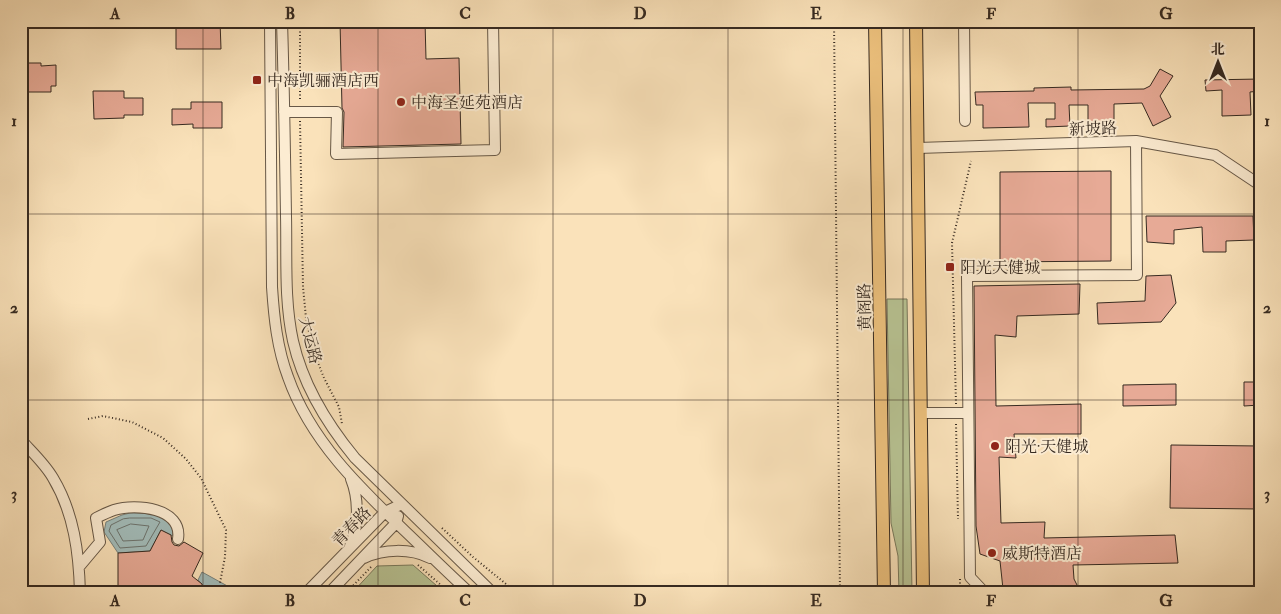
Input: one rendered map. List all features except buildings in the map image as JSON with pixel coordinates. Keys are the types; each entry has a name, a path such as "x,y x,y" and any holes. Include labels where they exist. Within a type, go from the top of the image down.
{"main road":[{"name":"黄阁路","path":"875,21 884,593"},
{"path":"916,21 923,593"}],"street":[{"name":"大运路","path":"270,21 272,287 279,346 287,376 299,404 315,431 349,476 470,593"},
{"name":"大运路","path":"282,21 287,288 293,341 300,363 311,390 339,438 360,463 494,593"},
{"path":"284,112 337,112 336,154 495,150 493,21"},
{"path":"964,21 965,121"},
{"path":"985,593 970,577 967,276 1137,275 1136,142"},
{"name":"新坡路","path":"918,148 1136,142 1215,155 1260,185"},
{"path":"921,413 968,412"},
{"path":"21,440 53,478 66,504 76,540 80,593"},
{"path":"349,476 355,495 356,512 355,531 349,549"},
{"name":"青春路","path":"306,593 385,512 402,504"},
{"name":"青春路","path":"329,593 396,523 402,504"},
{"path":"79,567 100,542 96,518 115,510 152,508 168,515 176,522 179,530 178,539"},
{"path":"361,559 382,553 405,551 427,556 437,562"}],"path":[{"path":"300,21 303,287 306,318 313,350 324,378 339,407 342,427"},
{"path":"834,21 840,593"},
{"path":"88,419 103,416 132,422 163,438 186,459 201,478 226,530 225,557 218,593"},
{"path":"438,524 473,557 517,593"},
{"path":"414,561 450,593"},
{"path":"346,593 375,562"}],"green space":[{"path":"887,299 907,299 912,593 899,593 898,556 891,523"},
{"path":"413,565 445,593 352,593 377,566"}],"water":[{"path":"130,513 151,514 164,519 172,528 173,536 161,530 150,551 118,553 104,532 106,522"},
{"path":"202,572 231,588 231,593 203,593 202,584 198,580"}],"place":[{"name":"中海凯骊酒店西","path":"257,80"},
{"name":"中海圣延苑酒店","path":"401,102"},
{"name":"阳光天健城","path":"950,267"},
{"name":"阳光·天健城","path":"995,446"},
{"name":"威斯特酒店","path":"992,553"}]}
